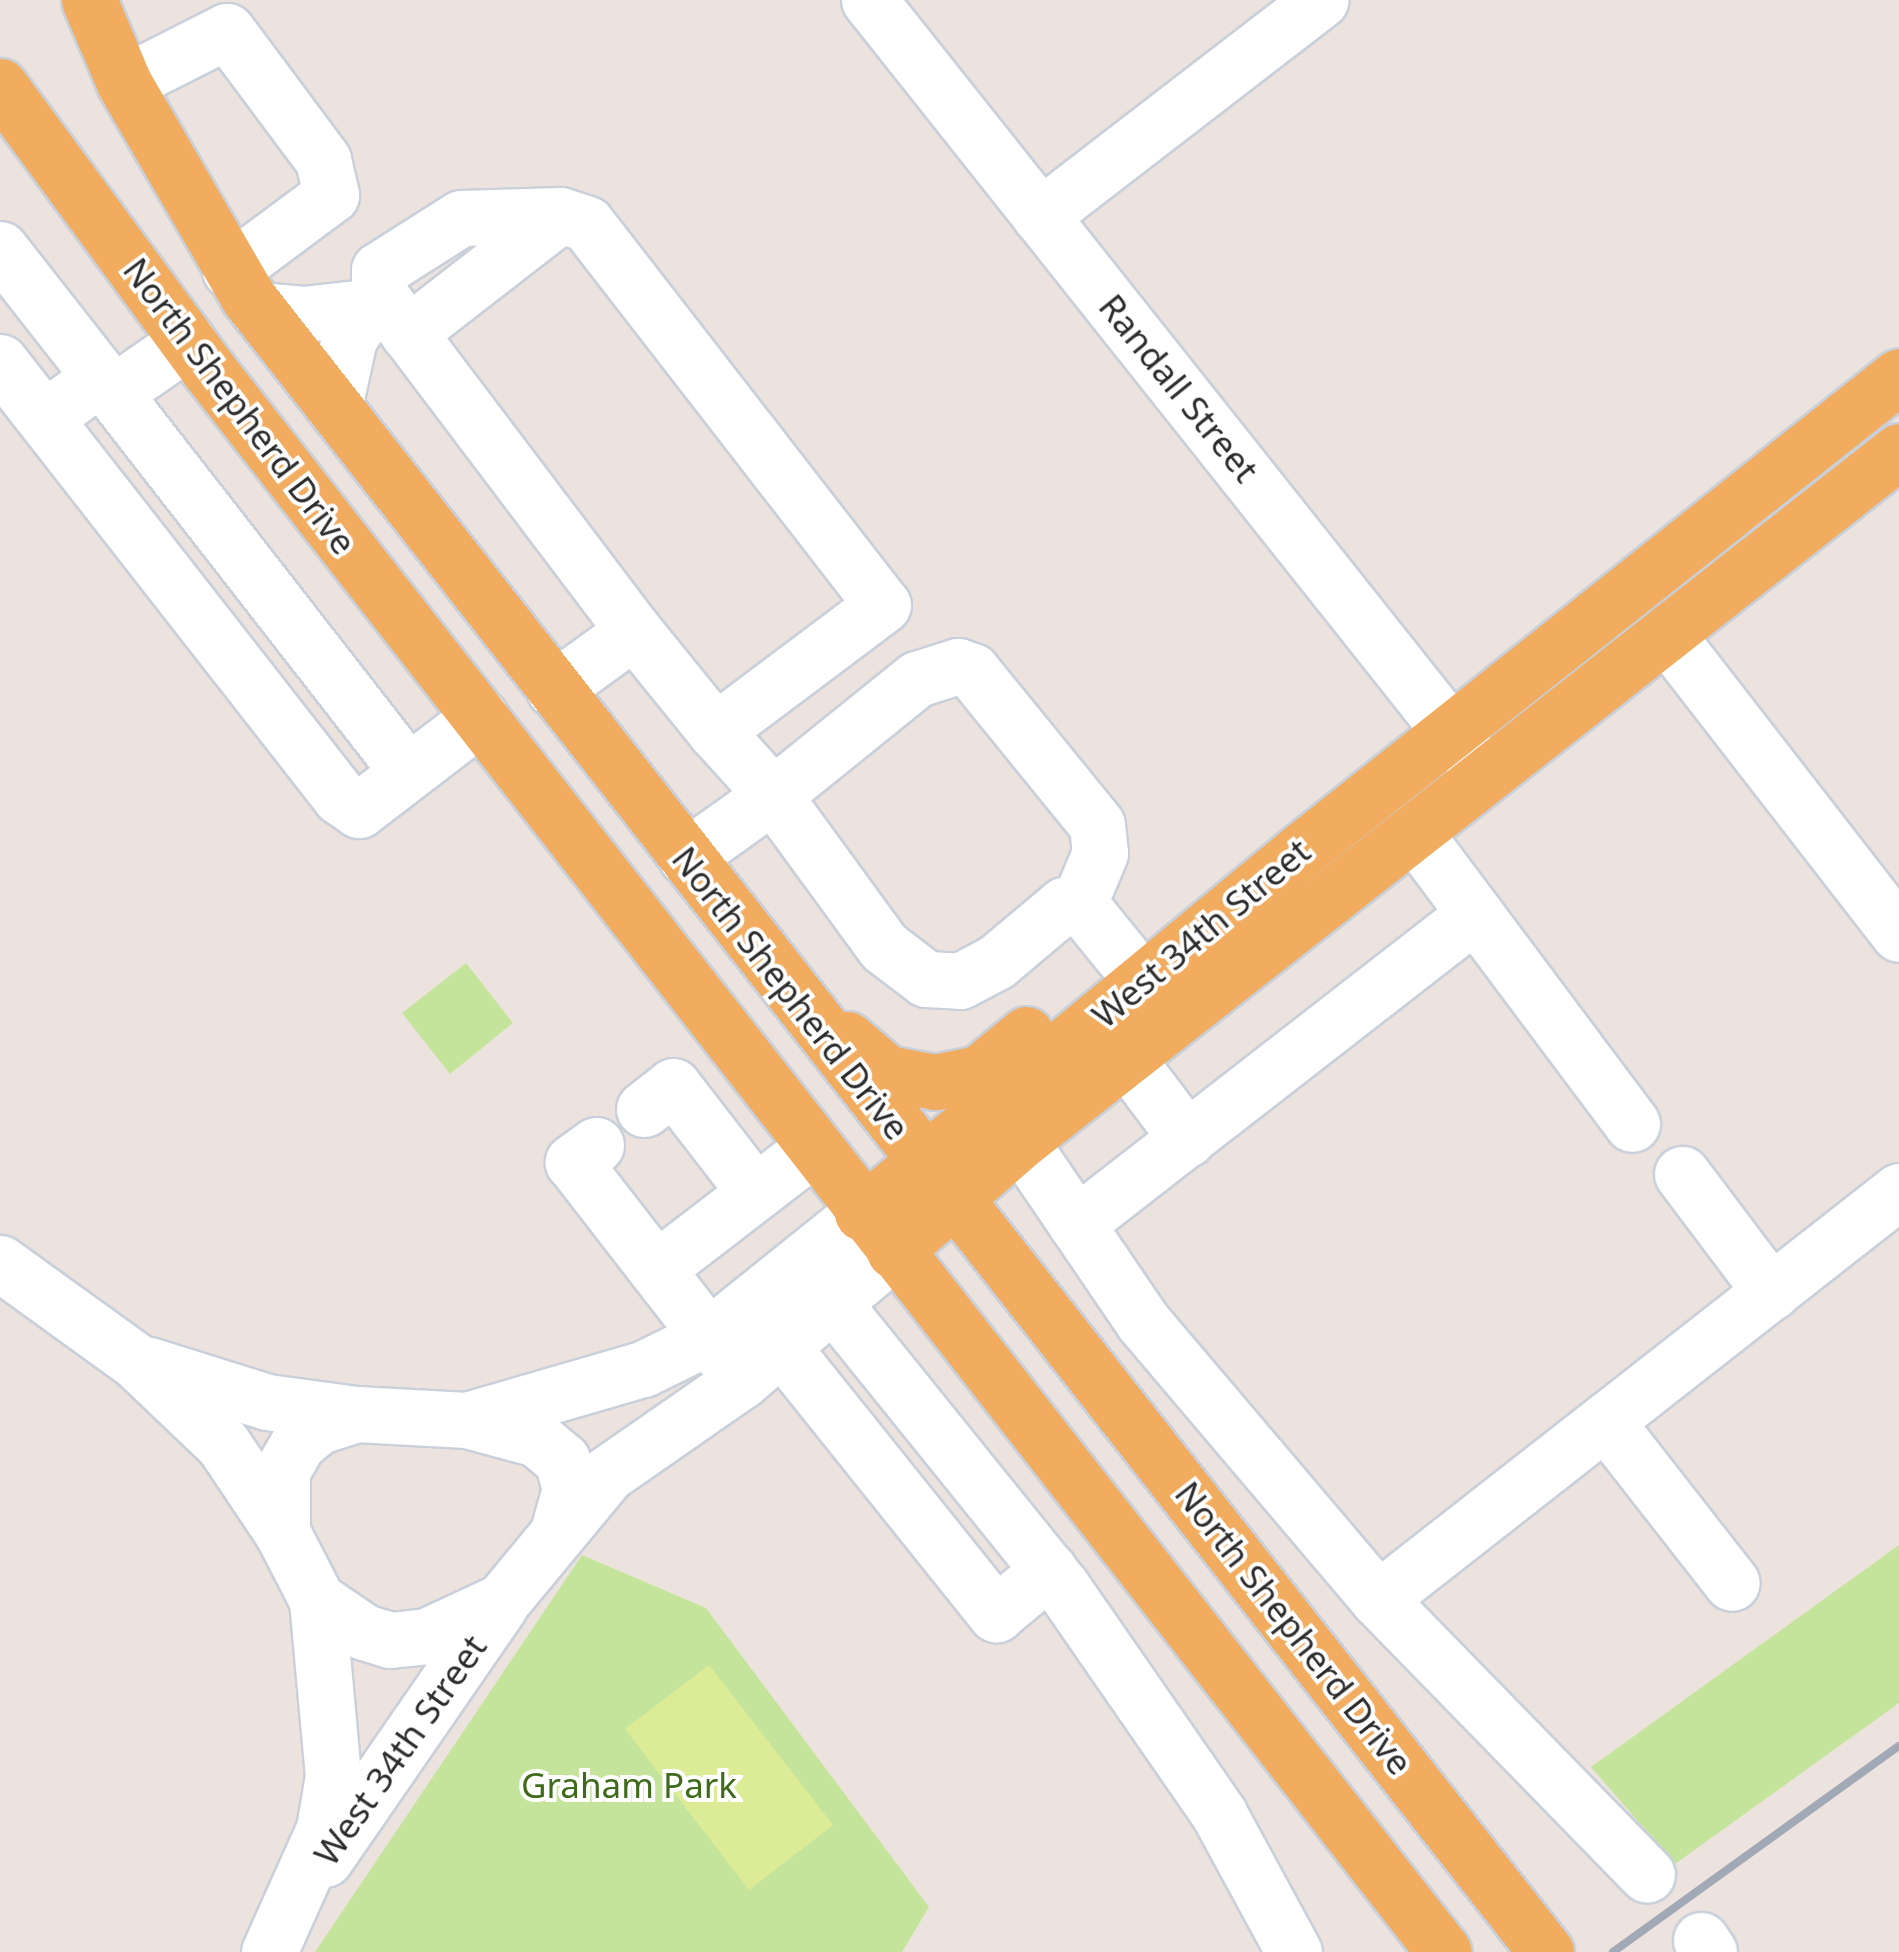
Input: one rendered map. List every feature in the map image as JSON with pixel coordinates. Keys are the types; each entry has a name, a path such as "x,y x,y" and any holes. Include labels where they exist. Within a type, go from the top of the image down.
{"main road":[{"name":"North Shepherd Drive","path":"89,0 124,82 245,292 1546,1952"},
{"name":"North Shepherd Drive","path":"0,86 188,341 878,1232 987,1360 1444,1952"},
{"path":"188,341 245,292"},
{"name":"West 34th Street","path":"878,1232 940,1183 1304,848 1895,387"},
{"name":"West 34th Street","path":"940,1183 1020,1141 1416,835 1899,451"},
{"path":"486,725 554,688"},
{"path":"802,1004 887,1074 910,1082 957,1082 979,1073 1122,956 1256,866 1304,848"}],"street":[{"name":"Randall Street","path":"868,0 1487,778"},
{"path":"1040,216 1320,0"},
{"path":"124,82 227,31 323,160 331,196 245,292 304,314 384,311"},
{"path":"716,731 883,605 587,224 560,216 462,218 379,270 384,311 634,631 716,731 773,794 884,946 926,979 960,980 996,962 1064,905 1079,903"},
{"path":"0,249 408,772"},
{"path":"334,407 349,338 384,311"},
{"path":"113,393 188,341"},
{"path":"0,362 47,416 340,796 359,810 408,772 486,725"},
{"path":"47,416 90,384 113,393"},
{"path":"184,595 238,554"},
{"path":"554,688 634,631"},
{"path":"1667,635 1899,934"},
{"path":"686,857 773,794 918,678 958,666 984,678 1097,825 1100,853 1079,903"},
{"path":"1416,835 1632,1124"},
{"path":"1079,903 1122,956"},
{"path":"1076,1224 1476,914"},
{"path":"1127,1059 1187,1139"},
{"path":"755,1192 629,1120 668,1260 708,1337 762,1363 996,1614 1121,1538"},
{"path":"1020,1141 1143,1322 1378,1598 1647,1874"},
{"path":"668,1260 813,1148"},
{"path":"1682,1174 1771,1292"},
{"path":"1378,1598 1899,1191"},
{"name":"West 34th Street","path":"560,1524 606,1474 762,1363 832,1302 878,1232"},
{"name":"West 34th Street","path":"467,1420 643,1369 708,1337 878,1232"},
{"path":"0,1263 136,1361 223,1444 282,1532 318,1600 364,1632 390,1640 427,1636 502,1601 560,1524 570,1489 562,1460 537,1440 467,1420 356,1414 267,1402 136,1361"},
{"path":"832,1302 1056,1578 1219,1814 1294,1952"},
{"path":"282,1532 282,1471 298,1443 319,1426 356,1414"},
{"path":"1606,1422 1732,1583"},
{"name":"West 34th Street","path":"269,1952 297,1898 324,1829 333,1776 318,1600"},
{"name":"West 34th Street","path":"297,1898 502,1601"}],"green space":[{"path":"466,963 513,1023 450,1074 402,1013"},
{"path":"1899,1545 1899,1703 1675,1864 1591,1767"},
{"name":"Graham Park","path":"582,1555 706,1608 929,1907 902,1952 315,1952"},
{"path":"709,1665 833,1825 749,1890 625,1729"}],"railway":[{"path":"1613,1952 1899,1746"}]}
